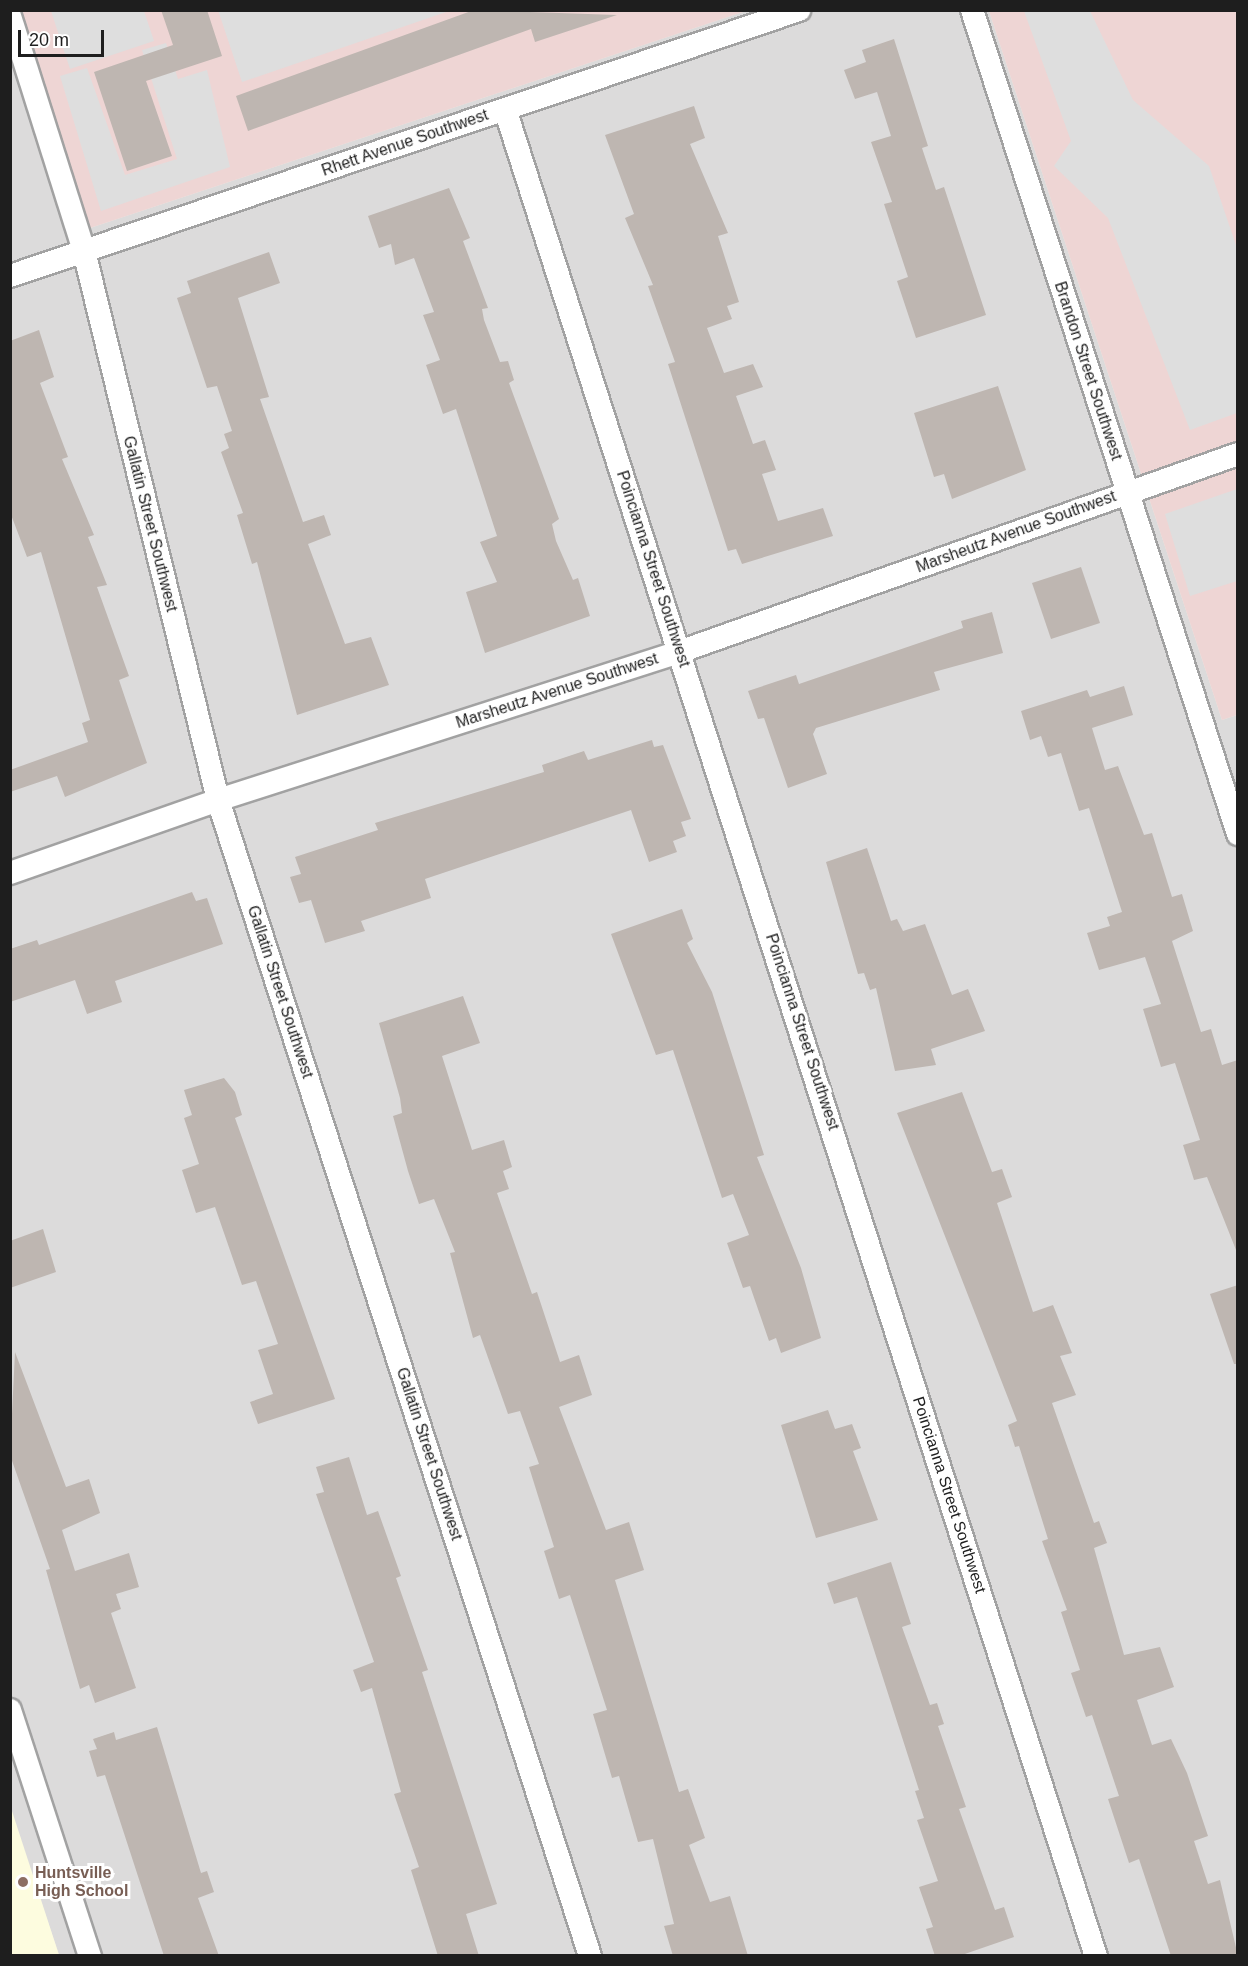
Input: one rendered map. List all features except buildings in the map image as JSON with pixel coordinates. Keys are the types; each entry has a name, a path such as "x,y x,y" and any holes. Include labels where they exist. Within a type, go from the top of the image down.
{"street":[{"name":"Rhett Avenue Southwest","path":"10,276 799,10"},
{"name":"Brandon Street Southwest","path":"972,10 1238,834"},
{"name":"Gallatin Street Southwest","path":"10,16 84,251 218,800 590,1956"},
{"name":"Poincianna Street Southwest","path":"505,109 1096,1956"},
{"name":"Marsheutz Avenue Southwest","path":"10,873 218,800 679,652 1238,454"},
{"path":"10,1710 90,1956"}],"shaded area":[{"path":"20,10 746,11 90,228"},
{"path":"218,10 449,10 449,11 242,82"},
{"path":"10,11 20,11 90,228 746,11 989,11 1222,720 1237,715 1237,1955 59,1955 10,1808"},
{"path":"51,11 144,11 154,41 70,69"},
{"path":"989,11 1237,11 1237,715 1222,720"},
{"path":"1024,11 1090,11 1133,100 1209,166 1237,248 1237,413 1190,430 1108,218 1054,166 1071,141"},
{"path":"166,43 178,79 207,70 230,167 101,211 60,76 87,68 125,175 177,159 142,50"},
{"path":"1237,489 1237,581 1190,596 1165,514"},
{"name":"Huntsville High School","path":"11,1808 59,1955 11,1955"}],"place":[{"name":"Huntsville High School","path":"23,1882"}]}
